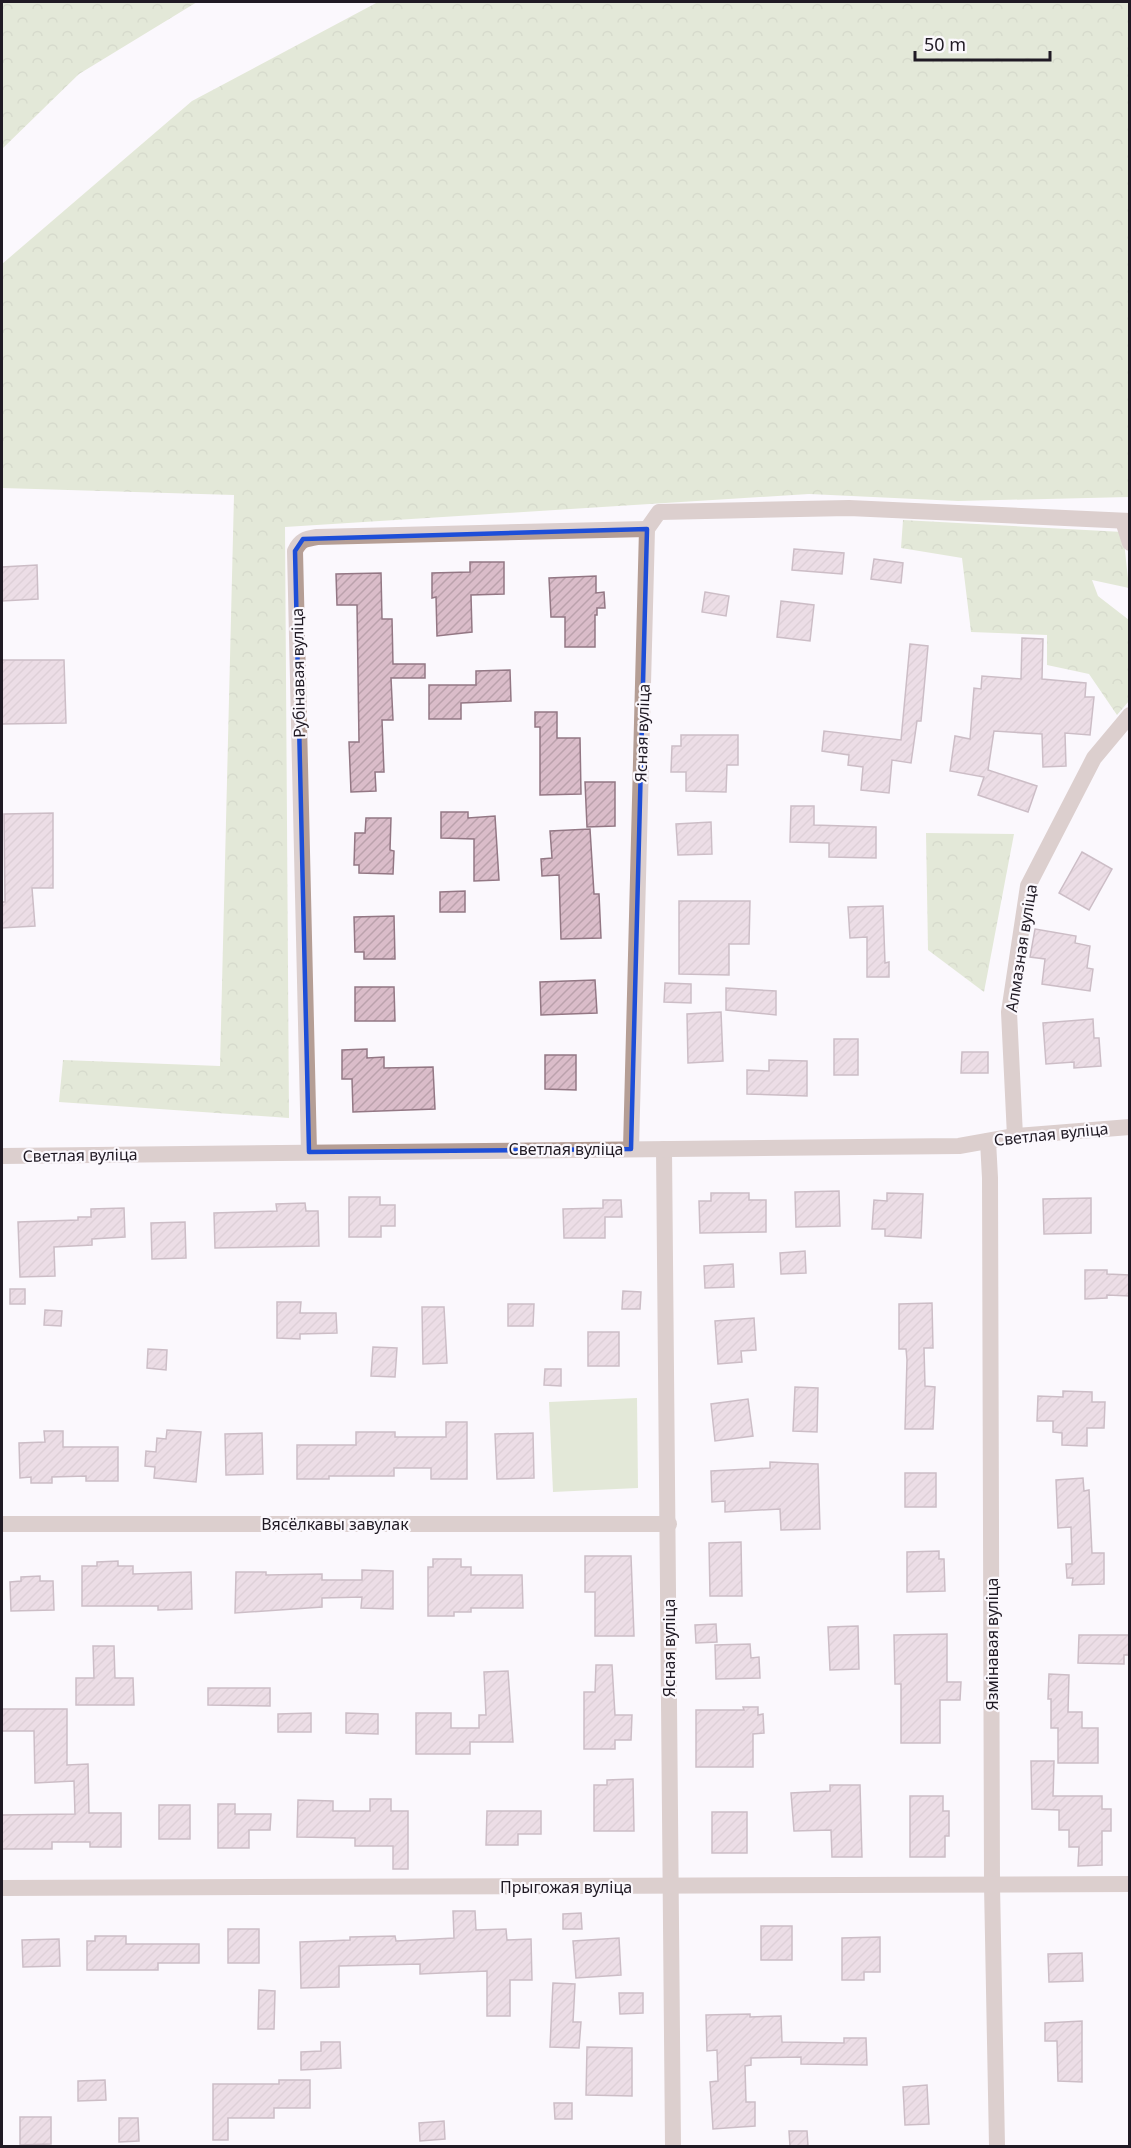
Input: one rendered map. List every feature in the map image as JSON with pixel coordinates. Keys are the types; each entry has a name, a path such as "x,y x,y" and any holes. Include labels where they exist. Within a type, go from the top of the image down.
{"street":[{"path":"647,529 659,512 849,508 1126,521 1130,543"},
{"name":"Ясная вуліца","path":"631,1149 647,529"},
{"name":"Рубінавая вуліца","path":"309,1152 296,563 299,543 303,539 317,537 647,529"},
{"name":"Алмазная вуліца","path":"1015,1136 1009,1012 1028,886 1094,758 1130,715"},
{"name":"Светлая вуліца","path":"2,1156 959,1146 1015,1136 1130,1126"},
{"name":"Язмінавая вуліца","path":"988,1141 991,1190 992,1885 997,2146"},
{"name":"Ясная вуліца","path":"664,1149 673,2146"},
{"name":"Вясёлкавы завулак","path":"2,1524 669,1524"},
{"name":"Прыгожая вуліца","path":"2,1888 1130,1884"}],"highlighted area":[{"path":"647,529 631,1149 309,1152 295,551 303,539"}],"green space":[{"path":"2,2 197,2 79,74 2,149"},
{"path":"378,2 1129,2 1129,497 958,501 809,494 285,527 289,1118 59,1102 63,1060 220,1066 234,495 2,488 2,264 192,101"},
{"path":"903,520 1123,532 1129,588 1092,580 1098,596 1129,620 1129,701 1117,715 1089,674 1047,665 1047,635 971,632 962,558 901,548"},
{"path":"926,833 1014,834 984,992 928,950"},
{"path":"637,1398 638,1488 553,1492 549,1402"}],"building":[{"path":"794,549 844,553 842,574 792,570"},
{"path":"874,559 903,563 901,583 871,579"},
{"path":"470,562 504,562 504,594 471,595 472,632 437,636 436,597 432,598 432,573 470,572"},
{"path":"37,565 38,599 2,601 2,567"},
{"path":"381,573 382,619 392,619 393,664 425,664 425,678 391,678 393,720 382,720 384,772 375,772 376,791 351,792 349,742 359,742 357,605 337,605 336,574"},
{"path":"596,576 596,593 604,592 605,608 597,608 597,615 595,615 595,647 565,647 565,617 551,617 549,578"},
{"path":"705,592 729,596 726,616 702,612"},
{"path":"781,601 814,605 810,641 777,637"},
{"path":"1022,638 1043,639 1042,679 1086,683 1085,697 1094,697 1090,735 1065,733 1066,766 1043,767 1042,734 994,731 988,770 1037,786 1028,812 978,795 984,777 950,771 955,736 970,739 974,688 981,689 982,676 1021,679"},
{"path":"910,644 928,646 921,721 917,721 911,763 892,760 889,793 861,790 863,767 848,765 849,755 822,751 824,731 901,740"},
{"path":"2,660 64,660 66,723 2,724"},
{"path":"510,670 511,701 461,703 461,719 429,719 429,685 476,685 476,671"},
{"path":"535,712 557,712 557,738 580,738 581,794 540,795 540,727 535,727"},
{"path":"681,735 738,735 738,765 727,765 726,792 686,791 686,772 671,772 672,746 681,746"},
{"path":"585,782 615,782 615,826 587,827"},
{"path":"791,806 814,806 814,825 876,827 876,858 829,857 829,843 790,842"},
{"path":"441,812 468,812 468,818 495,816 499,880 474,881 474,839 441,838"},
{"path":"53,813 53,888 32,888 35,926 2,928 2,902 5,902 4,814"},
{"path":"366,818 391,818 390,850 394,851 393,874 359,873 359,865 354,865 355,833 365,833"},
{"path":"711,822 712,854 678,855 676,824"},
{"path":"590,829 594,894 599,894 601,938 561,939 559,875 542,876 541,859 552,858 550,831"},
{"path":"1082,852 1112,869 1089,910 1059,893"},
{"path":"465,891 465,912 440,912 440,892"},
{"path":"679,901 750,901 749,944 729,944 729,975 679,974"},
{"path":"883,906 885,963 889,962 889,977 867,977 867,937 850,938 848,907"},
{"path":"394,916 395,959 364,959 364,952 355,952 354,917"},
{"path":"1035,929 1076,936 1075,943 1090,946 1087,968 1093,969 1090,991 1042,984 1045,959 1030,957"},
{"path":"595,980 597,1013 541,1015 540,982"},
{"path":"665,983 691,984 691,1003 664,1002"},
{"path":"355,987 394,987 395,1021 355,1021"},
{"path":"726,988 776,991 776,1015 726,1010"},
{"path":"721,1012 723,1061 688,1063 687,1014"},
{"path":"1093,1019 1094,1038 1099,1038 1101,1066 1074,1068 1074,1062 1046,1064 1043,1023"},
{"path":"834,1039 858,1039 858,1075 834,1075"},
{"path":"367,1049 367,1058 384,1057 384,1068 433,1067 435,1109 353,1112 352,1079 342,1079 342,1050"},
{"path":"962,1052 988,1052 988,1073 961,1073"},
{"path":"545,1055 576,1055 576,1090 545,1089"},
{"path":"769,1060 807,1061 807,1096 747,1094 747,1070 769,1071"},
{"path":"839,1191 840,1226 796,1227 795,1192"},
{"path":"711,1193 749,1193 749,1200 766,1200 766,1232 700,1233 699,1201 711,1201"},
{"path":"887,1193 923,1194 921,1238 885,1236 885,1229 872,1229 874,1200 887,1201"},
{"path":"349,1197 380,1197 380,1205 395,1205 395,1226 381,1226 381,1237 349,1237"},
{"path":"1091,1198 1091,1233 1044,1234 1043,1199"},
{"path":"603,1200 621,1200 622,1217 605,1217 605,1238 564,1238 563,1209 603,1208"},
{"path":"305,1203 306,1211 318,1211 319,1246 215,1248 214,1213 277,1211 276,1204"},
{"path":"124,1208 125,1237 92,1239 92,1245 54,1247 55,1276 20,1277 18,1222 78,1220 78,1217 91,1217 91,1209"},
{"path":"185,1222 186,1258 152,1259 151,1223"},
{"path":"805,1251 806,1273 781,1274 780,1253"},
{"path":"733,1264 734,1287 705,1288 704,1266"},
{"path":"1085,1270 1107,1270 1107,1274 1130,1275 1130,1296 1107,1295 1107,1298 1085,1299"},
{"path":"10,1289 25,1289 25,1304 10,1304"},
{"path":"623,1291 641,1292 640,1309 622,1309"},
{"path":"277,1302 301,1302 300,1313 336,1313 337,1333 300,1334 300,1339 277,1338"},
{"path":"932,1303 933,1348 924,1348 925,1386 935,1387 933,1429 905,1429 907,1360 906,1349 899,1349 899,1304"},
{"path":"508,1304 534,1304 533,1326 508,1326"},
{"path":"422,1307 444,1307 447,1363 423,1364"},
{"path":"45,1310 62,1311 61,1326 44,1325"},
{"path":"754,1318 756,1350 741,1351 742,1362 718,1364 715,1321"},
{"path":"588,1332 619,1332 619,1366 588,1366"},
{"path":"373,1347 397,1348 395,1377 371,1376"},
{"path":"148,1349 167,1350 166,1370 147,1368"},
{"path":"545,1369 561,1369 561,1386 544,1385"},
{"path":"795,1387 818,1388 817,1432 793,1431"},
{"path":"1063,1391 1092,1392 1092,1402 1105,1402 1104,1428 1087,1428 1087,1446 1062,1445 1062,1433 1053,1432 1053,1421 1037,1421 1038,1396 1063,1397"},
{"path":"748,1399 753,1436 715,1441 711,1404"},
{"path":"446,1422 467,1422 467,1479 431,1479 431,1468 394,1468 394,1476 329,1476 329,1479 297,1479 297,1445 356,1445 356,1432 395,1432 395,1437 446,1437"},
{"path":"167,1430 201,1432 196,1482 154,1478 155,1467 145,1466 146,1451 156,1452 157,1438 166,1439"},
{"path":"44,1431 63,1431 63,1447 118,1447 118,1481 86,1481 86,1476 52,1477 52,1483 31,1483 31,1477 20,1478 19,1443 45,1442"},
{"path":"262,1433 263,1474 226,1475 225,1434"},
{"path":"533,1433 534,1478 497,1479 495,1434"},
{"path":"770,1462 818,1464 820,1529 781,1530 780,1509 725,1512 725,1501 712,1502 711,1471 770,1468"},
{"path":"905,1473 936,1473 936,1507 905,1507"},
{"path":"1083,1478 1084,1491 1089,1490 1092,1553 1104,1553 1104,1584 1072,1585 1073,1578 1067,1578 1066,1564 1072,1564 1071,1527 1058,1528 1056,1480"},
{"path":"741,1542 742,1596 710,1596 709,1543"},
{"path":"939,1551 939,1559 944,1559 945,1591 907,1592 907,1552"},
{"path":"585,1556 631,1556 634,1636 595,1636 595,1592 585,1592"},
{"path":"433,1559 461,1559 461,1567 471,1567 471,1575 522,1575 523,1608 471,1608 471,1612 454,1612 454,1616 428,1616 428,1567 433,1567"},
{"path":"118,1561 118,1566 133,1566 133,1574 191,1572 192,1609 158,1610 158,1606 82,1606 82,1566 97,1566 97,1562"},
{"path":"362,1570 393,1571 393,1609 361,1608 362,1597 322,1598 322,1607 235,1613 236,1572 266,1572 266,1575 322,1574 322,1580 362,1580"},
{"path":"40,1576 40,1581 53,1581 54,1610 11,1611 10,1582 21,1581 21,1577"},
{"path":"716,1624 717,1642 696,1643 695,1625"},
{"path":"858,1626 859,1669 830,1670 828,1627"},
{"path":"947,1634 947,1682 961,1682 960,1700 940,1700 940,1743 901,1743 901,1684 895,1684 894,1635"},
{"path":"1079,1635 1130,1635 1130,1655 1124,1655 1124,1664 1078,1663"},
{"path":"750,1644 751,1658 759,1657 760,1678 716,1679 715,1645"},
{"path":"93,1646 114,1646 115,1678 133,1678 134,1705 76,1705 76,1678 94,1678"},
{"path":"596,1665 612,1665 615,1715 632,1715 631,1740 615,1740 615,1749 584,1749 584,1692 595,1692"},
{"path":"508,1671 513,1742 470,1742 470,1754 416,1754 416,1713 451,1713 451,1728 479,1728 479,1715 486,1715 484,1672"},
{"path":"1049,1674 1069,1675 1068,1712 1082,1712 1082,1728 1098,1728 1098,1763 1058,1763 1058,1728 1051,1728 1051,1699 1048,1699"},
{"path":"208,1688 270,1688 270,1706 208,1705"},
{"path":"743,1707 758,1707 758,1715 763,1714 764,1733 753,1734 753,1767 696,1767 696,1710 744,1710"},
{"path":"2,1709 67,1709 67,1765 88,1764 89,1813 121,1813 121,1847 90,1847 90,1842 52,1842 52,1849 2,1849 2,1815 75,1814 74,1781 35,1783 34,1731 2,1731"},
{"path":"311,1713 311,1732 278,1732 278,1714"},
{"path":"346,1713 378,1714 378,1734 346,1733"},
{"path":"1031,1761 1054,1761 1053,1796 1102,1796 1102,1809 1111,1809 1111,1831 1102,1831 1102,1865 1078,1866 1079,1847 1069,1847 1069,1830 1059,1830 1059,1810 1032,1809"},
{"path":"633,1779 634,1831 594,1831 594,1785 607,1785 607,1780"},
{"path":"830,1785 860,1785 862,1857 832,1857 831,1830 794,1831 791,1793 830,1791"},
{"path":"910,1796 943,1796 943,1811 949,1811 949,1836 945,1836 945,1857 910,1857"},
{"path":"370,1799 391,1799 391,1811 408,1811 408,1869 393,1869 393,1846 355,1846 355,1838 297,1837 298,1800 333,1801 333,1811 370,1811"},
{"path":"218,1804 235,1804 235,1814 271,1814 270,1830 249,1830 249,1848 218,1848"},
{"path":"159,1805 190,1805 190,1839 159,1839"},
{"path":"487,1811 541,1811 541,1834 518,1834 518,1845 486,1845"},
{"path":"712,1812 747,1812 747,1853 712,1853"},
{"path":"453,1911 475,1911 476,1930 506,1929 507,1940 531,1939 532,1980 510,1980 510,2016 487,2016 487,1971 420,1974 420,1964 339,1966 339,1987 301,1988 300,1942 350,1940 350,1937 395,1936 396,1941 454,1938"},
{"path":"581,1913 582,1929 563,1929 563,1914"},
{"path":"761,1926 792,1926 792,1960 761,1960"},
{"path":"228,1929 259,1929 259,1963 228,1963"},
{"path":"95,1936 126,1936 126,1944 199,1944 199,1963 158,1963 158,1970 87,1970 87,1941 95,1941"},
{"path":"880,1937 880,1972 864,1972 864,1980 842,1980 842,1938"},
{"path":"619,1938 621,1975 576,1978 573,1941"},
{"path":"59,1939 60,1966 23,1967 22,1940"},
{"path":"1082,1953 1083,1981 1049,1982 1048,1954"},
{"path":"553,1983 575,1984 573,2022 581,2022 579,2048 550,2047"},
{"path":"259,1990 275,1991 274,2029 258,2029"},
{"path":"619,1993 643,1993 643,2013 620,2014"},
{"path":"750,2014 750,2017 781,2016 782,2042 844,2043 844,2038 866,2038 867,2065 801,2064 801,2057 751,2058 751,2065 745,2066 746,2102 755,2102 755,2126 713,2129 710,2082 718,2081 717,2050 707,2051 706,2015"},
{"path":"1082,2021 1082,2082 1058,2081 1057,2041 1045,2041 1045,2023"},
{"path":"321,2042 340,2042 341,2068 301,2070 301,2052 321,2051"},
{"path":"587,2047 632,2048 632,2096 586,2095"},
{"path":"105,2080 106,2100 78,2101 78,2081"},
{"path":"279,2080 310,2080 310,2108 274,2108 274,2118 228,2118 228,2140 213,2140 213,2084 279,2084"},
{"path":"927,2085 929,2124 905,2125 903,2087"},
{"path":"554,2103 572,2103 572,2119 555,2119"},
{"path":"20,2117 51,2117 51,2144 20,2145"},
{"path":"119,2118 138,2118 139,2141 119,2142"},
{"path":"444,2121 445,2139 420,2141 419,2123"},
{"path":"789,2131 807,2131 808,2146 790,2146"}]}
